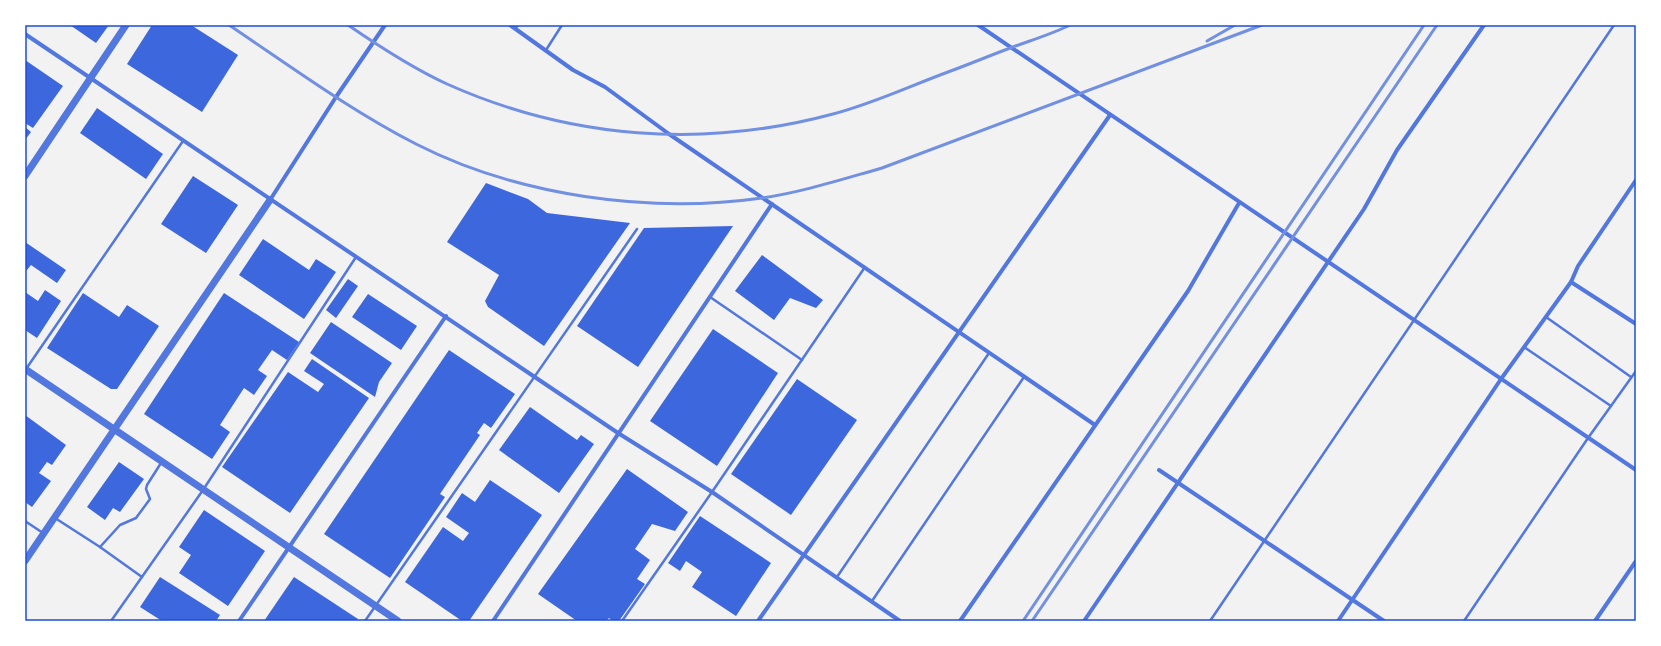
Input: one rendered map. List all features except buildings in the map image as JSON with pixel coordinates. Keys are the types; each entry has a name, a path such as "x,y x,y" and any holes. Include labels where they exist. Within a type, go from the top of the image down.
{"street":[{"path":"25,176 126,25"},
{"path":"25,560 270,200 336,97 385,25"},
{"path":"510,25 516,27 573,70 605,87 669,134 1095,425"},
{"path":"978,25 1239,203 1636,470"},
{"path":"1084,621 1364,209 1397,150 1484,25"},
{"path":"25,34 618,433 712,492 900,621"},
{"path":"758,621 1110,115"},
{"path":"1338,621 1501,379 1571,282 1578,266 1636,180"},
{"path":"960,621 1188,291 1239,203"},
{"path":"493,621 772,204"},
{"path":"1571,282 1636,324"},
{"path":"239,621 446,316"},
{"path":"25,369 398,621"},
{"path":"1159,470 1384,621"},
{"path":"1595,621 1636,562"}],"lane":[{"path":"545,50 562,25"},
{"path":"1210,621 1614,25"},
{"path":"25,369 183,140"},
{"path":"365,621 637,229"},
{"path":"111,621 203,490 356,256"},
{"path":"622,621 865,267"},
{"path":"710,297 802,360"},
{"path":"1546,317 1631,377"},
{"path":"1524,347 1611,406"},
{"path":"836,578 990,353"},
{"path":"1464,621 1636,370"},
{"path":"871,601 1024,376"},
{"path":"100,547 120,525 136,518 150,499 146,489 162,462"},
{"path":"54,518 100,547 142,577"},
{"path":"25,521 44,533"}],"railway":[{"path":"229,25 368,117 416,144 456,162 497,177 541,188 630,202 675,204 762,198 823,185 882,168 1262,25"},
{"path":"348,25 421,71 447,84 494,103 541,117 589,127 637,133 686,134 735,132 784,125 848,110 1070,25"},
{"path":"1207,41 1235,25"},
{"path":"1023,621 1424,25"},
{"path":"1032,621 1437,25"}]}
